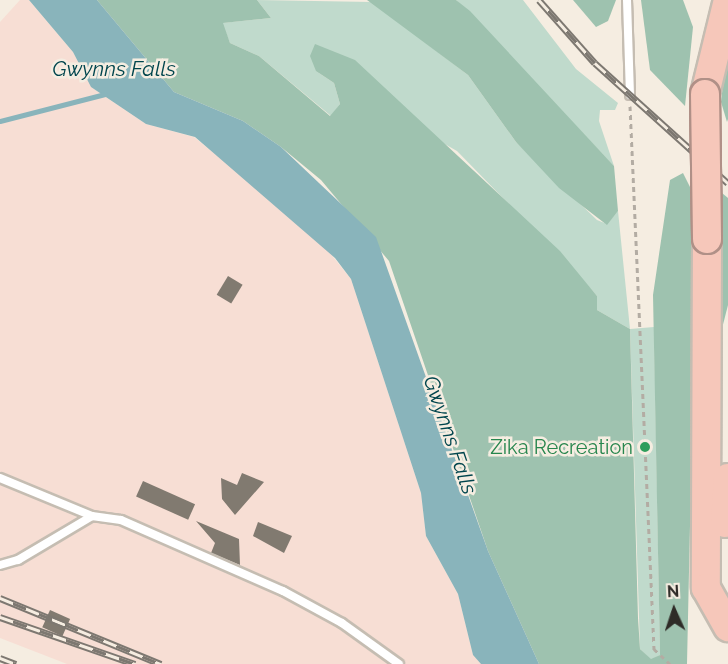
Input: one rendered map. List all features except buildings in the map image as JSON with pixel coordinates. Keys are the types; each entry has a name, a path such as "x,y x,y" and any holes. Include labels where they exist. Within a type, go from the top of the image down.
{"highway":[{"path":"705,0 706,588 728,626"},
{"path":"705,94 728,0"},
{"path":"728,478 723,574 728,626"}],"lane":[{"path":"627,0 630,95"},
{"path":"0,478 92,516 121,520 283,591 342,623 399,664"},
{"path":"0,565 92,516"}],"path":[{"path":"630,95 654,649 670,664"}],"shaded area":[{"path":"20,0 29,0 73,52 91,87 146,124 194,137 316,236 351,279 421,493 426,536 458,594 473,655 481,664 67,664 0,638 0,22"}],"green space":[{"path":"97,0 257,0 271,18 223,23 230,43 259,56 330,116 340,104 334,83 316,71 310,56 315,44 355,60 560,251 597,296 597,310 630,329 638,618 640,649 651,659 660,655 653,295 670,180 683,173 692,191 694,341 687,664 539,664 488,551 389,261 321,180 281,147 243,121 174,92"},
{"path":"257,0 372,2 468,75 516,142 597,220 607,224 618,211 630,329 597,310 597,296 457,151 316,71 334,83 340,104 331,116 259,56 230,43 222,23 271,18"},
{"path":"367,0 456,0 470,11 614,166 618,211 607,225 559,188 516,142 468,75"},
{"path":"456,0 523,0 576,69 618,103 615,110 600,110 599,121 614,166"},
{"path":"573,0 616,0 608,21 596,27"},
{"path":"641,0 683,0 693,27 685,106 650,70"},
{"path":"728,40 728,119 727,122 721,102"},
{"path":"722,193 728,198 728,305 717,348"},
{"name":"Zika Recreation","path":"654,327 660,655 651,660 640,649 630,329"}],"water":[{"name":"Gwynns Falls","path":"29,0 97,0 174,92 243,121 281,147 376,237 488,551 539,664 481,664 473,655 458,594 426,536 421,493 351,279 335,258 195,137 146,124 91,87 73,52"}],"waterway":[{"path":"0,121 105,94"}],"railway":[{"path":"539,0 595,63 728,183"},
{"path":"0,598 161,664"},
{"path":"0,617 135,664"},
{"path":"0,658 16,664"}],"place":[{"name":"Zika Recreation","path":"645,447"}]}
